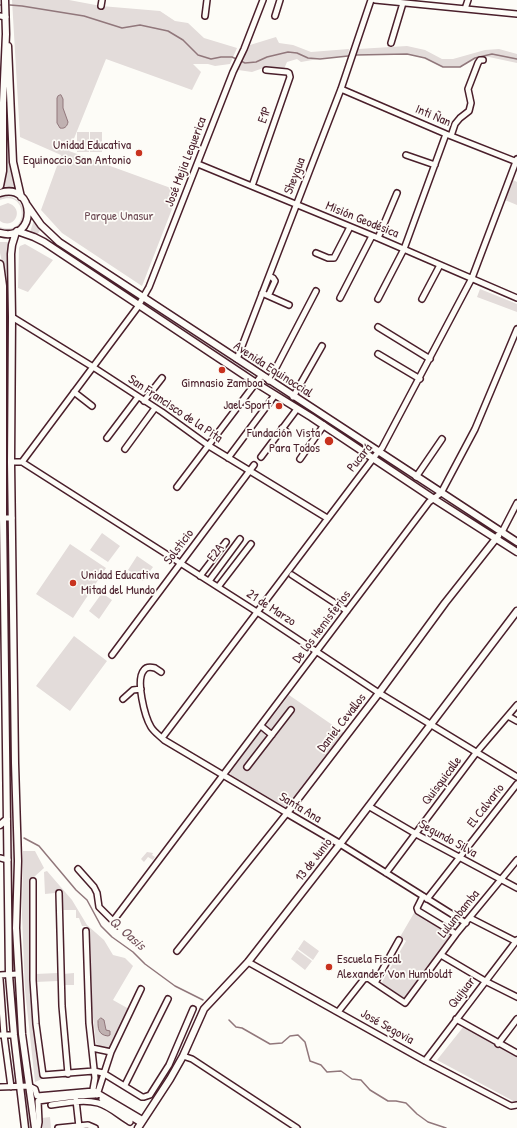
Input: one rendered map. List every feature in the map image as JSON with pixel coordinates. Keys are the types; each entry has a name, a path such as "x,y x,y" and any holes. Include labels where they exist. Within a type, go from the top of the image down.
{"main road":[{"path":"5,0 3,17 8,44 13,162 21,197"},
{"path":"0,186 3,171 3,108 6,34"},
{"path":"3,108 11,108"},
{"path":"0,193 16,193 21,197"},
{"name":"Avenida Equinoccial","path":"21,197 41,225 59,242 293,397 517,542"},
{"path":"27,205 29,212 27,220 24,226 17,232 12,245 11,254 12,521 15,778 19,826 16,928 22,1034 36,1128"},
{"path":"0,233 7,234 17,232"},
{"name":"Avenida Equinoccial","path":"17,232 34,237 44,242 256,383 324,425 373,459 517,552"},
{"path":"0,264 3,286 1,323 2,521 5,641 3,697 3,782 7,819 9,975 14,1035 25,1128"},
{"name":"Daniel Cevallos","path":"287,813 379,693 445,603 502,532"},
{"name":"13 de Junio","path":"141,1124 183,1056 204,1009 248,962 370,807 517,611"},
{"path":"5,641 14,641"},
{"name":"Santa Ana","path":"287,813 340,844"},
{"path":"0,825 7,819"}],"street":[{"path":"205,16 207,0"},
{"name":"José Mejia Lequerica","path":"22,462 139,305 149,287 263,0"},
{"path":"275,16 280,0"},
{"name":"Sheygua","path":"237,359 341,89 371,0"},
{"path":"375,0 517,14"},
{"path":"465,9 468,0"},
{"path":"391,44 404,3"},
{"path":"378,300 404,249 435,165 448,135 460,118 469,110 471,103 468,89 478,63 480,60 484,60"},
{"name":"E1P","path":"252,186 290,77 289,73 286,72 266,70"},
{"name":"Inti Ñan","path":"341,89 448,135 517,161"},
{"path":"406,155 435,165"},
{"name":"Pucará","path":"162,738 327,518 382,448 420,379 472,278 517,161"},
{"name":"Misión Geodésica","path":"198,164 378,238 517,298"},
{"path":"378,238 397,193"},
{"path":"316,254 328,258 334,258 350,227"},
{"path":"340,298 372,236"},
{"path":"422,299 440,265"},
{"path":"269,276 273,278 274,282 269,294"},
{"path":"0,294 3,286"},
{"path":"269,380 316,292"},
{"path":"262,293 289,305"},
{"name":"San Francisco de la Pita","path":"12,317 93,367 209,446 327,518"},
{"path":"378,327 430,359"},
{"name":"De los Hemisferios","path":"78,869 94,887 97,893 99,907 113,921 429,502 441,493 475,429 517,329"},
{"path":"293,397 322,346"},
{"path":"378,354 420,379"},
{"path":"177,487 261,376"},
{"path":"144,401 162,378"},
{"path":"74,392 92,406"},
{"path":"228,458 275,395"},
{"path":"107,438 138,397"},
{"path":"125,449 155,408"},
{"path":"261,457 297,408"},
{"path":"300,459 324,425"},
{"path":"282,428 287,432"},
{"path":"416,477 442,439"},
{"path":"12,462 22,462"},
{"name":"21 de Marzo","path":"22,462 257,612 379,693 517,777"},
{"name":"Solsticio","path":"112,655 254,465"},
{"name":"Daniel Cevallos","path":"502,532 517,503"},
{"path":"2,521 12,521"},
{"name":"E2A","path":"209,581 240,539"},
{"path":"200,576 226,542"},
{"path":"218,587 251,544"},
{"path":"292,575 348,611"},
{"path":"123,699 133,690 141,689 143,671 147,668 155,668 161,672"},
{"name":"Santa Ana","path":"141,689 141,695 150,726 162,738 287,813"},
{"name":"Quisquicalle","path":"386,873 476,753 517,705"},
{"path":"247,767 291,710"},
{"path":"508,716 517,721"},
{"path":"261,726 272,735"},
{"name":"El Calvario","path":"456,934 417,910 517,784"},
{"name":"Segundo Silva","path":"370,807 416,834 517,888"},
{"name":"Daniel Cevallos","path":"177,951 287,813"},
{"name":"Santa Ana","path":"340,844 425,898 468,920 517,941"},
{"path":"0,858 8,860"},
{"name":"Lulumbamba","path":"375,983 405,1003 456,934 517,860"},
{"path":"33,881 33,980 42,1075 45,1076 94,1071 103,1073 144,1097 150,1095 169,1065 193,1010"},
{"path":"59,893 62,1006 68,1074"},
{"path":"86,931 89,1023 95,1093"},
{"path":"338,1012 364,979 368,978 375,983 399,940"},
{"name":"Quijuar","path":"425,1061 517,941"},
{"path":"441,955 485,981 517,997"},
{"name":"José Segovia","path":"248,962 425,1061 511,1106 517,1105"},
{"path":"0,975 18,974"},
{"path":"0,979 2,1035 11,1087"},
{"path":"95,1093 111,1052 141,989"},
{"path":"125,1085 168,999"},
{"path":"456,1019 517,1054"},
{"path":"498,1044 517,1019"},
{"path":"2,1035 14,1035"},
{"path":"92,1048 111,1052"},
{"path":"183,1056 192,1059 297,1128"},
{"path":"0,1087 29,1086 35,1089 39,1122 36,1128"},
{"path":"37,1099 95,1093 141,1124"},
{"path":"51,1105 95,1093"},
{"path":"37,1099 76,1099 99,1103 130,1122"},
{"path":"76,1099 79,1127"},
{"path":"58,1128 90,1125 95,1128"}],"green space":[{"name":"Parque Unasur","path":"12,0 69,0 101,6 160,11 175,21 188,23 204,38 237,48 230,64 215,66 208,64 193,64 201,72 192,90 106,59 69,151 179,191 142,286 62,233 41,210 61,155 20,137"},
{"path":"276,37 279,43 293,45 311,52 349,49 348,56 301,62 297,59 287,62 284,69 266,67 252,72 238,70 250,45"},
{"path":"407,46 425,50 442,59 453,59 485,50 499,49 517,54 517,63 489,57 475,58 460,67 443,67 425,58 407,54 356,55 358,49"},
{"path":"5,112 7,116 9,161 16,188 3,186 5,172"},
{"path":"77,132 89,132 89,152 77,152"},
{"path":"90,132 102,132 102,152 90,152"},
{"path":"513,180 517,182 517,205 505,200"},
{"path":"0,197 11,197 17,200 22,205 24,211 25,217 23,222 19,227 13,230 0,230 0,227 10,229 17,226 21,220 22,213 20,206 16,201 9,198 0,200"},
{"path":"8,203 16,209 17,214 14,221 5,223 0,221 0,206"},
{"path":"34,220 41,229 37,235 30,232"},
{"path":"0,242 10,242 10,517 7,517 3,266 0,253"},
{"path":"56,243 132,293 130,295 54,246"},
{"path":"25,244 53,260 28,292 18,288 19,248"},
{"path":"480,289 517,304 517,312 477,297"},
{"path":"152,306 249,370 246,373 150,309"},
{"path":"268,383 367,448 365,451 267,386"},
{"path":"389,461 427,487 425,489 387,464"},
{"path":"449,501 489,527 487,530 447,504"},
{"path":"7,524 10,536 12,640 8,640"},
{"path":"102,533 120,546 108,562 90,550"},
{"path":"70,544 106,568 73,618 36,594"},
{"path":"137,556 153,567 143,581 128,570"},
{"path":"102,593 112,600 99,619 89,611"},
{"path":"74,636 107,661 70,711 36,686"},
{"path":"8,644 12,644 12,778 15,851 15,973 12,973 12,858 9,778"},
{"path":"289,695 344,733 289,806 285,807 231,776 230,772"},
{"path":"23,851 35,851 44,868 34,877 29,878 34,1024 42,1079 35,1082 25,990 22,915"},
{"path":"147,852 153,853 152,855 155,857 153,860 148,857 144,862 141,859"},
{"path":"47,871 72,900 87,925 104,940 113,955 125,958 133,966 113,1000 129,1009 111,1047 103,1048 96,1043 92,1008 90,936 86,926 82,926 79,918 76,918 76,910 60,910 63,893 62,891 59,890 55,893 45,894 44,872"},
{"path":"414,913 449,933 451,936 406,997 403,997 384,985 382,982 406,941 400,937"},
{"path":"304,940 319,951 313,960 298,949"},
{"path":"297,950 312,961 305,970 291,959"},
{"path":"58,973 58,981 35,982 35,974"},
{"path":"74,973 74,985 64,985 63,974"},
{"path":"12,976 16,976 18,1034 25,1083 21,1084"},
{"path":"464,1026 517,1056 517,1103 437,1060"},
{"path":"26,1089 31,1128 27,1128 22,1090"},
{"path":"50,1117 51,1128 43,1128 42,1118"}],"shaded area":[{"path":"61,95 63,99 63,108 68,122 64,128 60,128 57,123 57,98"},
{"path":"101,1018 104,1020 106,1030 110,1031 110,1035 108,1036 100,1033 99,1031 98,1021"}],"waterway":[{"path":"10,5 84,16 122,28 140,25 168,31 183,40 198,55 211,59 232,57 245,63 256,62 267,57 288,52 297,53 308,58 320,59 348,56"},
{"path":"356,55 407,54 425,58 443,67 460,67 475,58 492,54 517,59"},
{"name":"Q. Oasis","path":"24,838 39,846 76,890 87,900 101,926 112,937 175,986 203,1000"},
{"name":"Q. Oasis","path":"229,1020 236,1027 242,1028 270,1044 282,1043 290,1036 298,1035 305,1042 310,1061 321,1065 327,1072 341,1071 352,1079 361,1080 370,1090 388,1101 406,1103 428,1122 446,1128"}],"place":[{"name":"Unidad Educativa Equinoccio San Antonio","path":"139,153"},
{"name":"Gimnasio Zamboa","path":"222,370"},
{"name":"Jael Sport","path":"279,406"},
{"name":"Fundación Vista Para Todos","path":"329,441"},
{"name":"Unidad Educativa Mitad del Mundo","path":"73,583"},
{"name":"Escuela Fiscal Alexander Von Humboldt","path":"329,967"}]}
